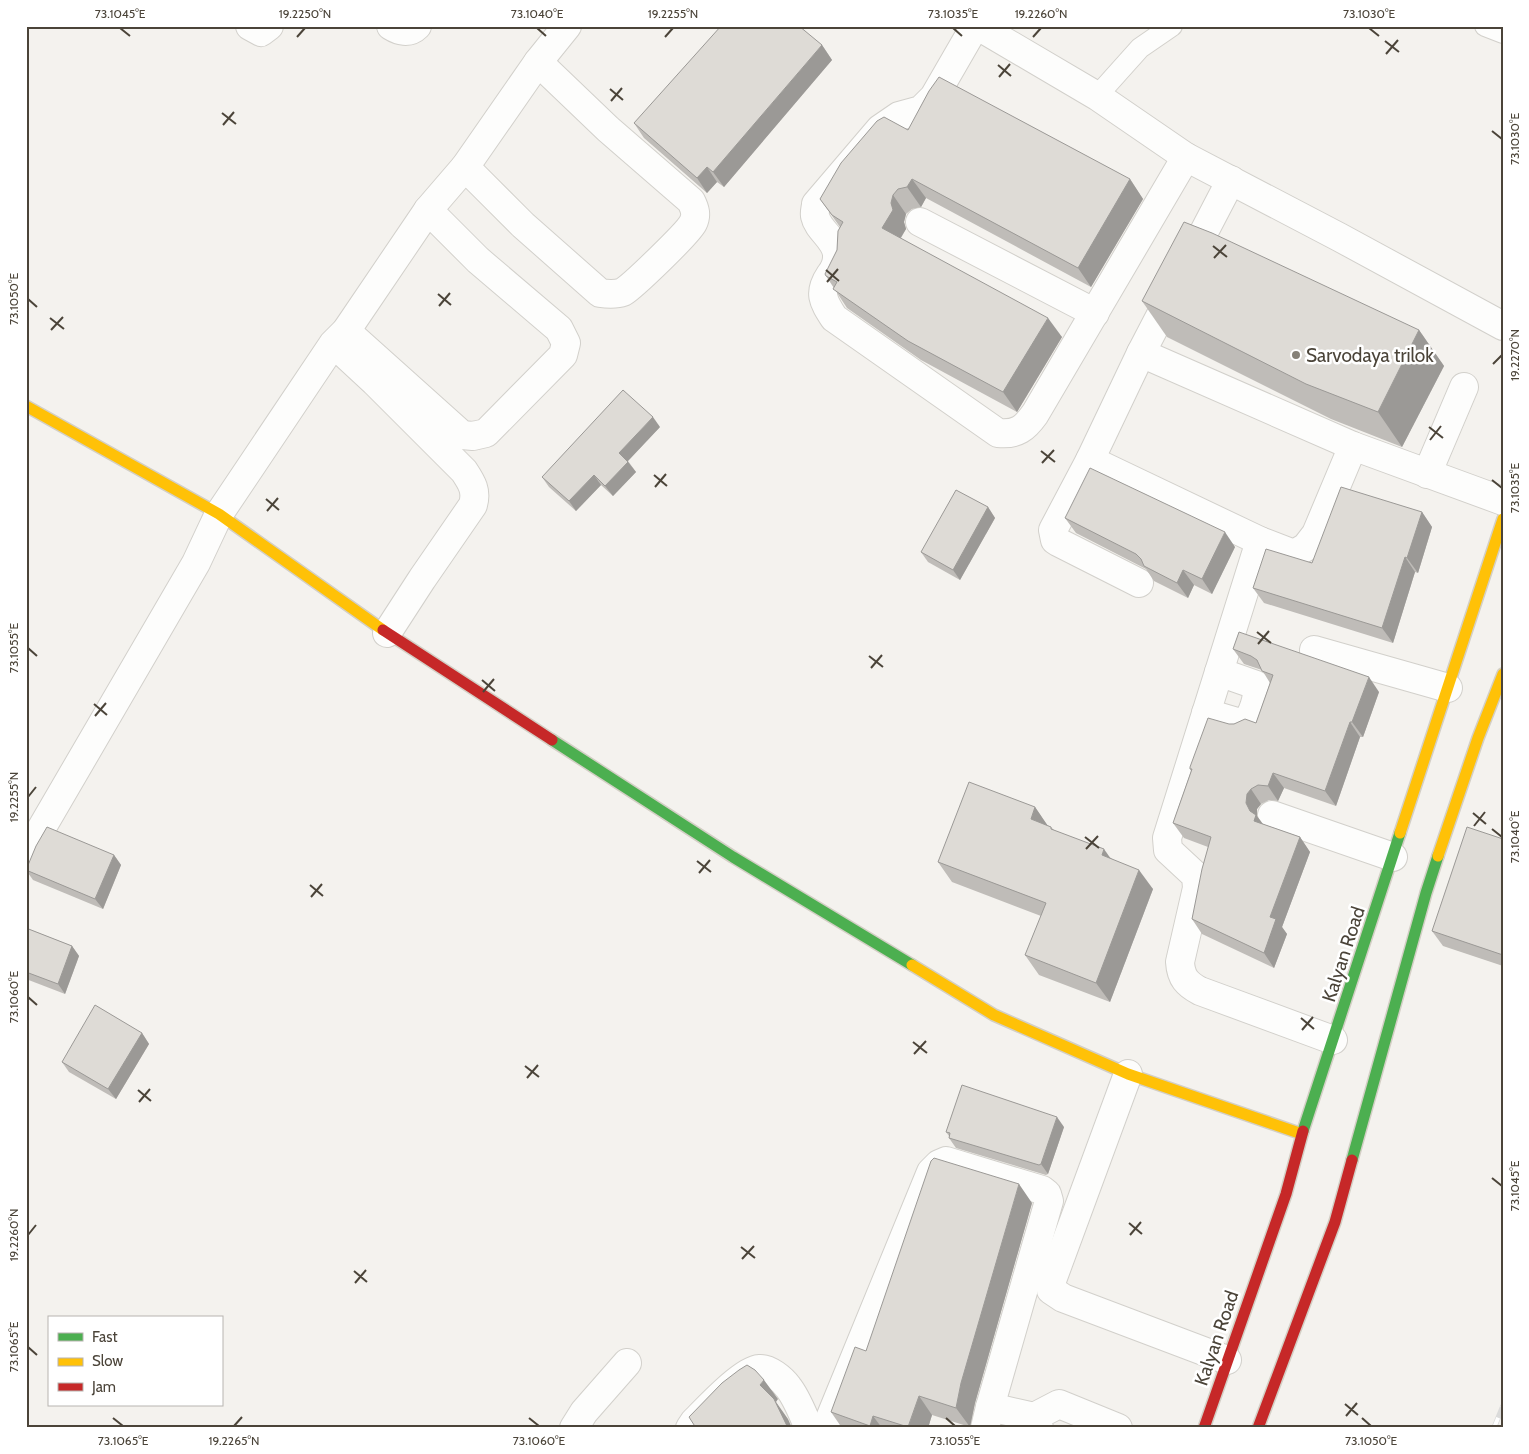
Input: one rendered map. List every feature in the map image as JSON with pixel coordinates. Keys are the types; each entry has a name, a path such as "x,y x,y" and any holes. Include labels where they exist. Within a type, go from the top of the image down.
{"main road":[{"path":"26,406 219,514 387,633 733,857 994,1015 1128,1074 1302,1134"},
{"name":"Kalyan Road","path":"1204,1428 1286,1194 1302,1134 1503,519"},
{"path":"1258,1428 1335,1222 1426,893 1478,738 1503,674"}],"street":[{"path":"250,26 261,32 269,26"},
{"path":"391,26 399,31 407,31 417,26"},
{"path":"30,848 196,563 219,514 428,210 465,167 538,62 567,26"},
{"path":"1186,157 1095,313 1027,425 1020,431 1008,434 998,433 834,318 824,303 822,292 835,267 838,256 835,246 815,216 816,204 880,128 899,116 921,110 934,97 976,26 1097,96 1186,157 1503,326"},
{"path":"465,167 523,225 600,293 610,295 622,292 658,261 693,224 696,211 692,201 608,129 538,62"},
{"path":"1138,583 1055,540 1053,530 1090,460 1141,353 1231,180"},
{"path":"340,337 462,434 473,436 486,433 562,354 566,343 559,330 478,260 428,210"},
{"path":"920,222 1095,313"},
{"path":"340,337 375,382 464,471 472,484 476,496 473,505 422,578 387,633"},
{"path":"1141,353 1353,446 1503,501"},
{"path":"1427,474 1464,387"},
{"path":"1090,460 1260,541 1294,554 1306,547 1316,534 1353,446"},
{"path":"1260,541 1167,838 1168,850 1196,876 1197,888 1180,962 1180,974 1189,985 1200,991 1333,1040"},
{"path":"1314,650 1448,688"},
{"path":"1206,713 1240,723 1244,723 1250,718 1258,690 1256,685 1219,672"},
{"path":"1272,815 1393,857"},
{"path":"1128,1074 1051,1283 1051,1290 1063,1298 1227,1360"},
{"path":"826,1428 931,1172 939,1164 946,1161 1042,1190 1047,1194 1049,1201 988,1417 1037,1422 1059,1404 1118,1428"},
{"path":"574,1428 584,1412 626,1363"},
{"path":"690,1428 744,1374 759,1368 767,1370 789,1387 809,1428"}],"lane":[{"path":"1097,96 1140,48 1172,26"},
{"path":"1485,26 1503,33"}],"building":[{"path":"721,26 799,26 822,45 713,172 707,167 697,178 634,123"},
{"path":"939,77 1130,179 1078,268 912,179 907,187 898,189 893,195 891,203 893,210 882,228 1048,318 1003,392 908,341 833,289 837,282 825,274 837,250 838,231 843,222 832,215 820,199 841,163 877,121 884,117 908,130 929,91"},
{"name":"Sarvodaya trilok","path":"1184,222 1212,233 1419,330 1378,412 1306,384 1142,301"},
{"path":"623,390 653,417 619,453 628,462 605,486 594,475 569,501 542,477"},
{"path":"1090,468 1225,532 1202,579 1183,570 1177,583 1144,566 1136,554 1065,518"},
{"path":"1341,487 1422,512 1382,628 1253,588 1266,549 1312,563"},
{"path":"956,490 988,507 953,570 921,552"},
{"path":"1239,632 1369,677 1352,722 1350,722 1325,791 1273,773 1268,786 1258,785 1247,794 1246,803 1250,811 1256,815 1254,821 1300,837 1270,917 1276,919 1264,953 1192,919 1202,869 1211,837 1173,823 1192,769 1190,767 1208,718 1229,724 1245,719 1256,723 1273,675 1262,671 1257,660 1251,656 1233,649"},
{"path":"969,782 1035,807 1031,819 1051,827 1051,829 1104,849 1102,855 1139,870 1096,983 1025,955 1046,903 938,862"},
{"path":"47,827 114,855 95,899 26,870 36,846"},
{"path":"1467,827 1503,839 1503,955 1432,931"},
{"path":"26,928 72,946 58,984 26,972"},
{"path":"95,1005 142,1033 108,1089 62,1062"},
{"path":"962,1085 1057,1117 1041,1164 1039,1165 949,1138 950,1133 946,1132"},
{"path":"934,1158 1019,1184 961,1383 956,1408 919,1396 908,1427 873,1416 870,1426 831,1412 855,1347 866,1351 931,1161"},
{"path":"747,1365 755,1370 764,1380 760,1385 774,1399 788,1428 696,1428 689,1417 722,1383"}],"railway":[{"path":"1494,1428 1503,1406"}],"traffic: fast":[{"path":"552,740 733,857 912,965"},
{"path":"1303,1131 1400,833"},
{"path":"1352,1160 1438,856"}],"traffic: slow":[{"path":"26,406 219,514 383,630"},
{"path":"1400,833 1503,519"},
{"path":"1438,856 1478,738 1503,674"},
{"path":"912,965 994,1015 1128,1074 1302,1134"}],"traffic: jam":[{"path":"383,630 552,740"},
{"path":"1204,1428 1286,1194 1303,1131"},
{"path":"1258,1428 1335,1222 1352,1160"}],"place":[{"name":"Sarvodaya trilok","path":"1296,355"}]}
